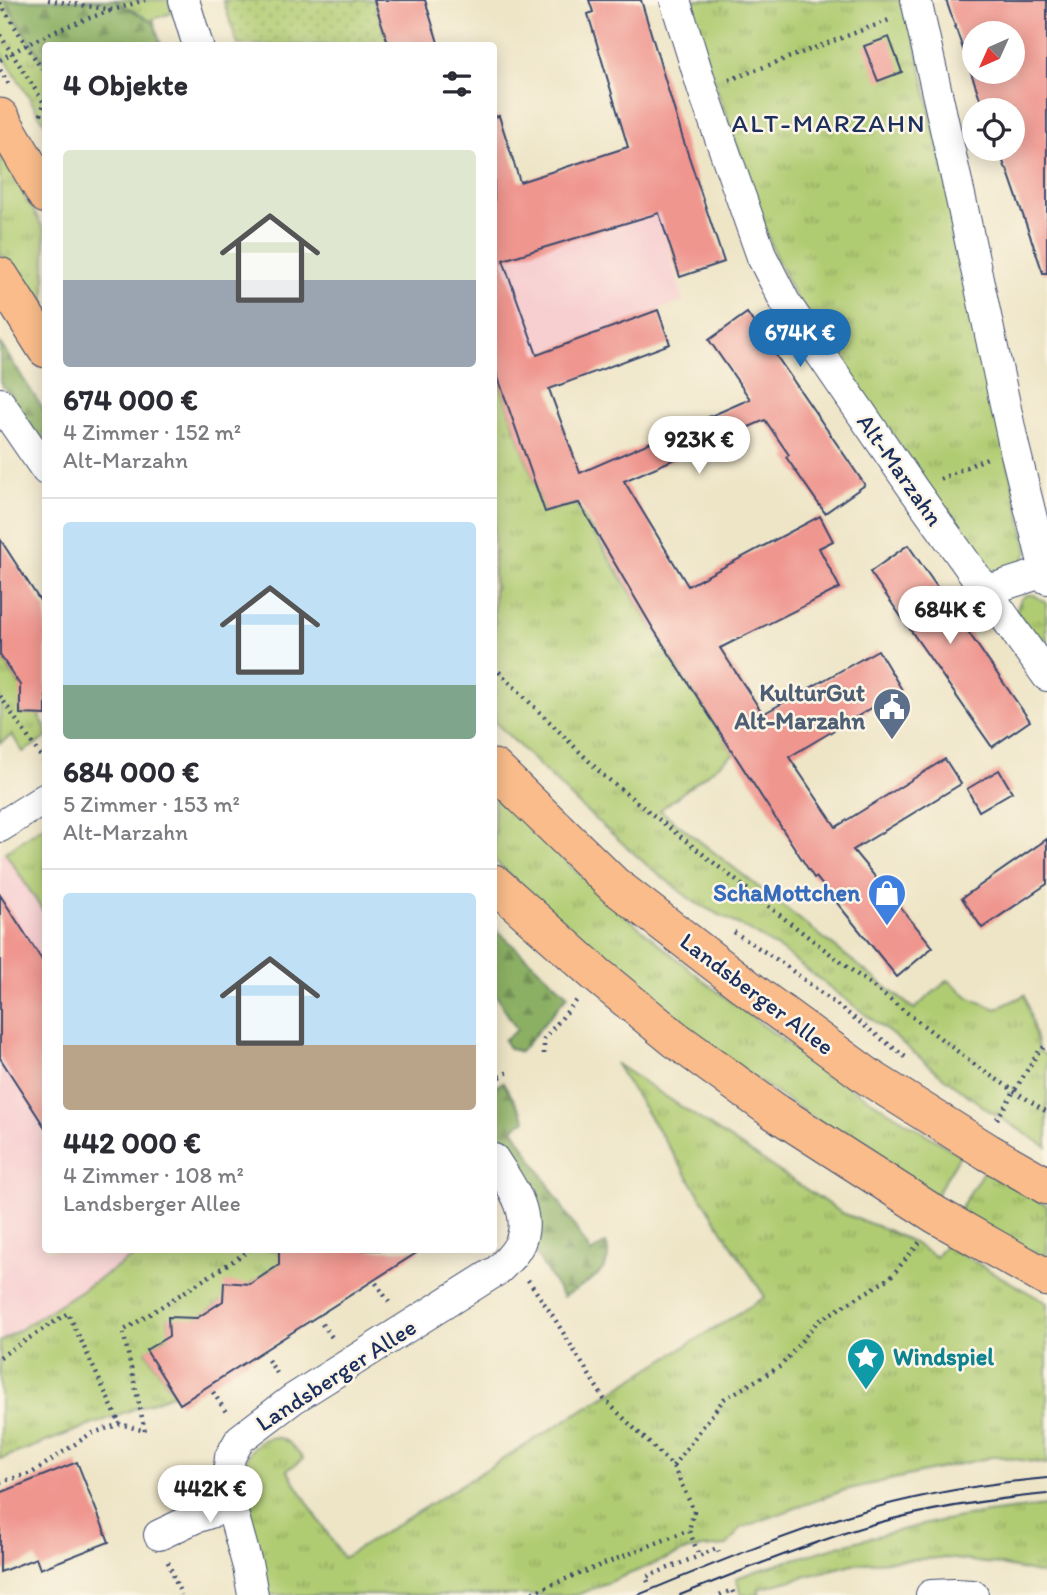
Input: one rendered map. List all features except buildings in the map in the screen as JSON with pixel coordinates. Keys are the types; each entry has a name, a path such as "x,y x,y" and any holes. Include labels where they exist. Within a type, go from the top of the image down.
{"main road":[{"path":"0,117 42,188"},
{"path":"0,276 42,343"},
{"name":"Landsberger Allee","path":"497,771 614,885 762,999 870,1078 1047,1186"},
{"path":"497,886 597,975 675,1039 774,1111 936,1215 1047,1278"}],"street":[{"path":"184,0 197,42"},
{"name":"Alt-Marzahn","path":"675,0 703,90 773,281 914,490 1047,676"},
{"path":"917,5 1014,446 1046,576 985,591"},
{"path":"0,403 42,464"},
{"path":"0,827 42,801"},
{"path":"497,1164 519,1199 523,1220 522,1239 512,1256"},
{"name":"Landsberger Allee","path":"253,1595 231,1506 228,1476 230,1457 240,1439 293,1399 498,1270 512,1256"},
{"path":"162,1544 195,1518 231,1506"},
{"path":"931,1595 973,1595"}],"path":[{"path":"48,0 113,10"},
{"path":"0,60 26,44 71,24 145,0"},
{"path":"0,3 42,70"},
{"path":"703,90 917,5"},
{"path":"0,35 42,100"},
{"path":"40,123 42,113"},
{"path":"914,490 1014,446"},
{"path":"497,670 604,776 979,1068 1047,1112"},
{"path":"0,696 42,758"},
{"path":"731,931 782,963 913,1063"},
{"path":"544,1054 544,1039 597,975"},
{"path":"993,1126 1039,1051 1047,1045"},
{"path":"497,1079 511,1070"},
{"path":"673,1466 724,1399 782,1366 817,1322 890,1278 921,1240"},
{"path":"0,1482 32,1473 90,1434 120,1424 145,1431 123,1331 245,1253"},
{"path":"512,1256 604,1399 673,1466 694,1511 689,1530 699,1556"},
{"path":"0,1357 68,1313 120,1424"},
{"path":"526,1595 689,1530"},
{"path":"162,1544 181,1595"},
{"path":"648,1582 646,1577 717,1548 719,1553"},
{"path":"717,1594 732,1590 734,1595"}],"shaded area":[{"path":"647,167 683,301 497,369 497,215"},
{"path":"5,852 42,909 42,1253 139,1253 0,1342 0,855"}],"green space":[{"path":"0,0 169,0 172,13 153,19 160,42 42,42 42,119 0,50"},
{"path":"4,0 114,0 154,23 160,42 42,42 42,60"},
{"path":"223,0 374,0 388,42 237,42"},
{"path":"688,0 906,0 1028,551 1016,566 998,571 985,568 795,297 774,253"},
{"path":"0,152 42,226 42,320 0,253"},
{"path":"0,343 42,407 42,444 0,382"},
{"path":"497,376 545,512 575,503 734,753 660,810 914,1009 948,980 970,998 996,1009 1025,995 1039,1051 1047,1056 1047,1147 988,1110 942,1076 781,950 694,902 647,865 576,802 497,724"},
{"path":"1034,595 1046,603 1047,659 1016,611 1021,599"},
{"path":"2,658 29,700 28,705 20,704 20,714 37,713 42,721 42,740 23,752 12,735 0,743"},
{"path":"497,796 608,901 706,983 830,1075 960,1155 934,1198 751,1076 592,953 497,863"},
{"path":"42,827 42,909 5,852"},
{"path":"497,931 568,995 520,1052 509,1048 504,1040 517,1030 497,997"},
{"path":"615,1063 842,1213 887,1230 936,1257 945,1245 1047,1303 1047,1464 996,1456 845,1490 741,1528 727,1546 691,1549 577,1595 267,1595 268,1585 243,1493 245,1464 253,1447 260,1441 269,1438 285,1440 303,1459 287,1470 343,1558 765,1297"},
{"path":"503,1082 526,1120 513,1128 591,1253 606,1243 607,1262 603,1270 563,1297 533,1250 527,1186 497,1138 497,1086"},
{"path":"984,1170 1047,1206 1047,1262 958,1212"},
{"path":"139,1253 279,1253 281,1264 179,1330 168,1318 170,1335 146,1351 174,1394 0,1459 0,1342"},
{"path":"1047,1506 1047,1575 1001,1565 946,1558 853,1564 758,1589 760,1595 742,1595 736,1578 811,1554 914,1527 966,1516"}],"tram line":[{"path":"638,1595 718,1562 853,1514 949,1491 1047,1478"},
{"path":"680,1595 768,1560 880,1522 951,1507 1047,1494"}],"place":[{"name":"KulturGut Alt-Marzahn","path":"892,741"},
{"name":"SchaMottchen","path":"887,927"},
{"name":"Windspiel","path":"866,1391"}],"district":[{"name":"ALT-MARZAHN","path":"829,123"}]}
